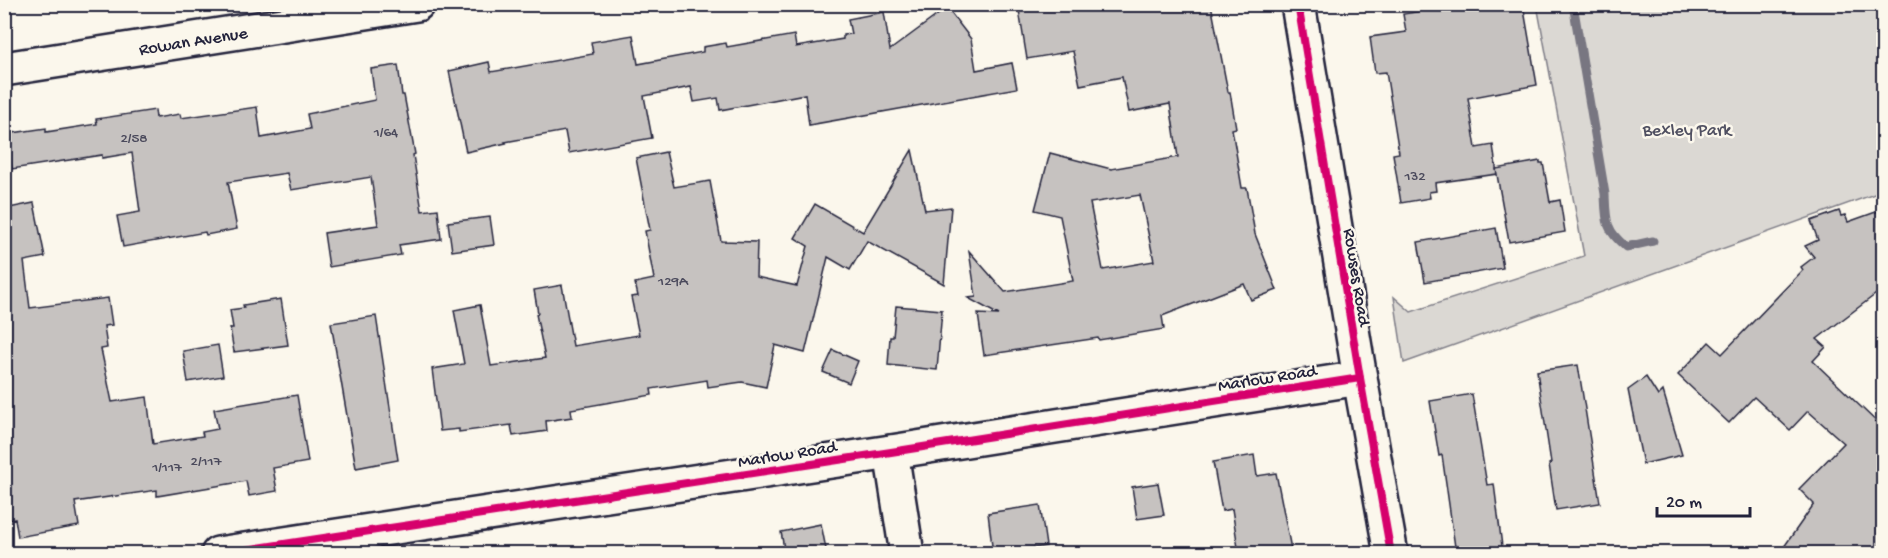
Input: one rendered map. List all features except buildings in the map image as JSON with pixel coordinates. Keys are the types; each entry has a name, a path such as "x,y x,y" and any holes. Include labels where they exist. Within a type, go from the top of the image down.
{"street":[{"name":"Rowan Avenue","path":"4,69 417,4"},
{"name":"Rowses Road","path":"1298,4 1391,554"},
{"name":"Marlow Road","path":"218,554 1360,378"},
{"path":"891,452 907,554"}],"green space":[{"name":"Bexley Park","path":"1537,5 1883,5 1883,191 1404,363 1394,297 1411,312 1584,256"}],"waterway":[{"path":"1573,4 1610,230 1626,247 1653,241"}],"cycle path":[{"path":"1298,4 1391,554"},
{"path":"218,554 1360,378"}]}
